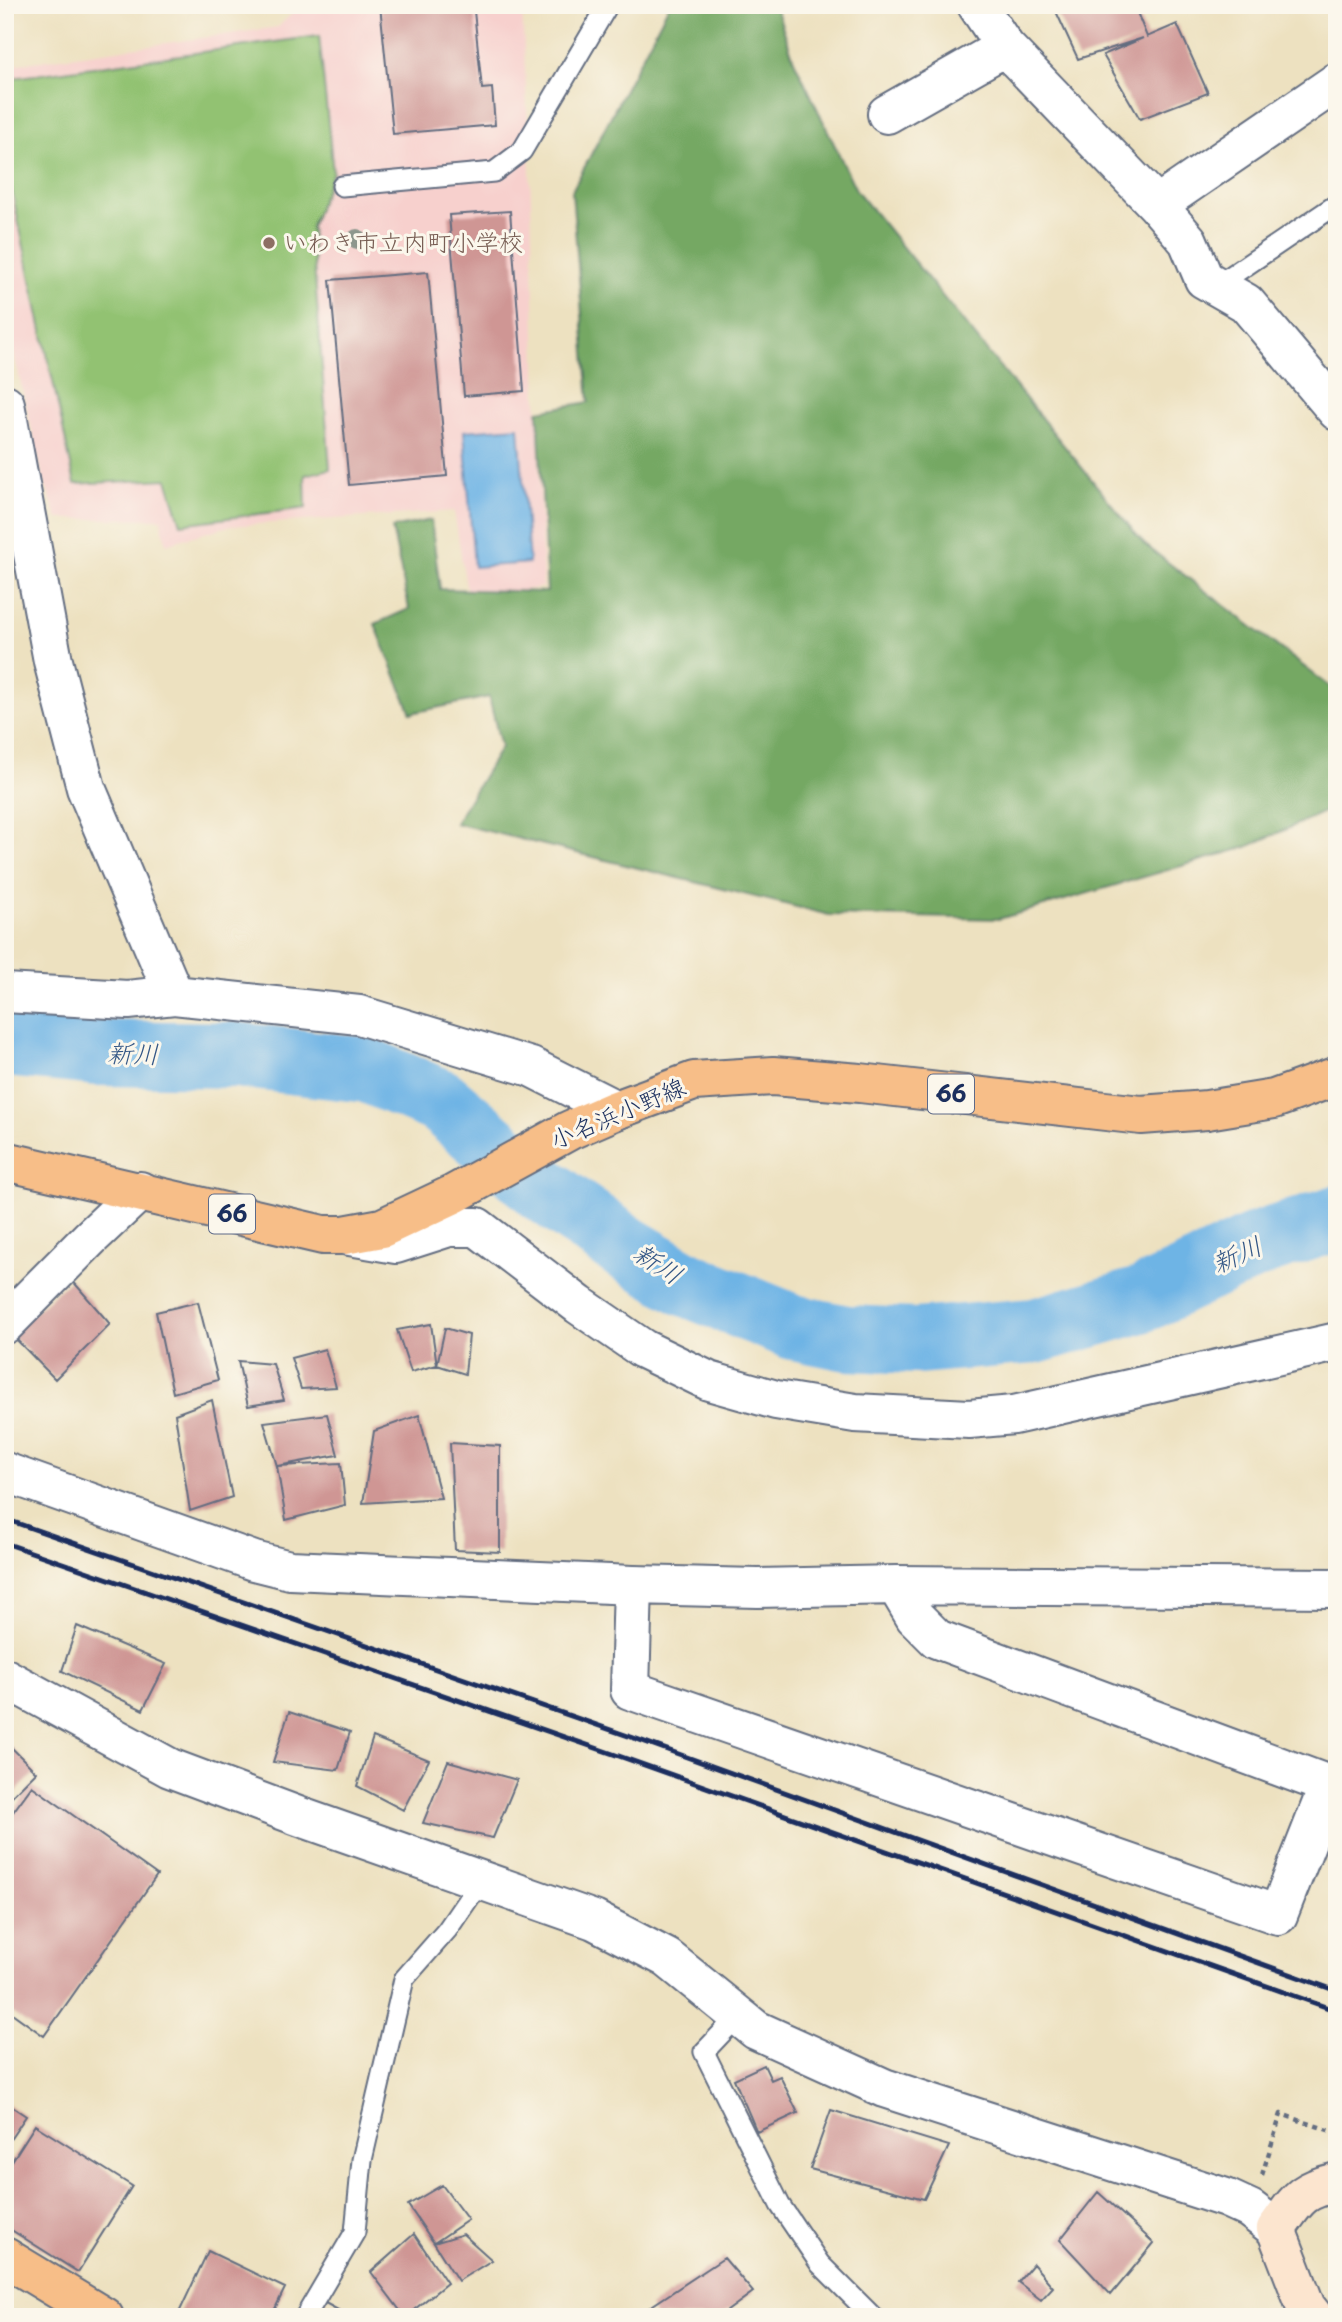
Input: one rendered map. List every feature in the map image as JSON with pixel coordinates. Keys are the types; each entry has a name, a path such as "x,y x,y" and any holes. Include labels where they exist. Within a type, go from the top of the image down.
{"main road":[{"name":"小名浜小野線","path":"5,1161 323,1235 344,1235 382,1228 454,1194 570,1130 694,1081 773,1076 860,1083 1141,1115 1207,1110 1274,1099 1337,1076"},
{"path":"5,2257 104,2317"}],"street":[{"path":"977,5 1005,47 1157,205 1188,241 1204,279 1246,303 1337,411"},
{"path":"887,114 1005,47"},
{"path":"1157,205 1337,82"},
{"path":"5,404 53,661 86,788 174,995"},
{"path":"5,993 128,1000 174,995 359,1015 531,1067 616,1110"},
{"path":"5,1324 140,1192"},
{"path":"344,1235 396,1244 449,1227 477,1227 579,1305 643,1349 709,1381 776,1400 855,1413 969,1419 1014,1415 1337,1342"},
{"path":"5,1472 254,1561 290,1570 758,1588 896,1585 1337,1588"},
{"path":"633,1585 630,1690 1278,1915 1333,1787 937,1639 915,1617 896,1585"},
{"path":"5,1678 170,1768 594,1920 667,1958 756,2030 884,2088 1226,2198 1250,2209 1276,2229 1305,2314"},
{"path":"1276,2229 1296,2201 1311,2188 1337,2182"}],"lane":[{"path":"342,186 494,172 522,151 608,5"},
{"path":"1216,286 1337,204"},
{"path":"305,2317 355,2232 362,2160 404,1979 447,1930 482,1879"},
{"path":"738,2016 704,2052 780,2205 820,2264 873,2317"}],"path":[{"path":"1259,2184 1282,2114 1337,2133"}],"shaded area":[{"name":"いわき市立内町小学校","path":"298,5 522,5 543,587 468,599 454,511 229,526 166,544 161,519 58,519 44,482 5,316 5,66 278,27"}],"green space":[{"path":"669,5 775,5 794,60 856,190 1144,544 1337,692 1337,806 1247,847 999,919 829,915 455,823 501,747 489,697 411,713 375,624 409,609 392,528 431,520 440,589 547,592 538,411 589,402 572,191"},
{"path":"319,36 333,172 311,226 330,469 305,475 306,508 181,524 167,479 75,484 5,159 5,79"}],"water":[{"path":"519,427 529,563 474,567 464,431"}],"building":[{"path":"380,5 491,5 491,9 474,11 482,89 492,88 495,125 393,134"},
{"path":"1053,5 1134,5 1147,37 1177,24 1208,93 1140,119 1103,55 1143,38 1078,59"},
{"path":"510,211 524,391 464,396 449,215"},
{"path":"428,272 447,476 349,485 330,280"},
{"path":"71,1279 110,1324 55,1379 11,1334"},
{"path":"198,1302 218,1380 173,1393 156,1312"},
{"path":"431,1324 437,1365 411,1372 397,1330"},
{"path":"445,1328 469,1335 465,1374 437,1365"},
{"path":"325,1349 336,1387 301,1389 291,1358"},
{"path":"238,1361 273,1364 284,1400 248,1406"},
{"path":"212,1400 232,1497 190,1511 175,1414"},
{"path":"327,1414 338,1455 277,1466 264,1422"},
{"path":"419,1415 441,1498 363,1503 374,1431"},
{"path":"450,1443 500,1446 500,1552 455,1550"},
{"path":"341,1463 345,1505 286,1520 277,1466"},
{"path":"77,1626 166,1664 143,1710 62,1671"},
{"path":"289,1712 350,1732 338,1770 273,1762"},
{"path":"373,1737 429,1760 403,1810 357,1786"},
{"path":"5,1741 36,1772 5,1803"},
{"path":"448,1761 517,1780 493,1838 423,1823"},
{"path":"32,1786 157,1875 44,2036 5,2008 5,1823"},
{"path":"764,2065 771,2080 780,2076 798,2113 757,2132 734,2079"},
{"path":"5,2102 26,2116 5,2147"},
{"path":"831,2110 949,2146 924,2199 810,2169"},
{"path":"35,2125 132,2186 78,2272 5,2226 5,2172"},
{"path":"442,2185 468,2220 434,2243 408,2205"},
{"path":"1098,2192 1154,2243 1111,2295 1060,2240"},
{"path":"414,2234 447,2283 405,2317 371,2272"},
{"path":"463,2234 492,2260 458,2281 434,2243"},
{"path":"208,2251 285,2288 271,2317 177,2317"},
{"path":"724,2258 753,2292 719,2317 656,2317 650,2307"},
{"path":"1033,2264 1053,2287 1041,2300 1018,2282"},
{"path":"316,2298 351,2317 308,2317"}],"waterway":[{"name":"新川","path":"5,1044 96,1053 237,1055 367,1070 440,1101 543,1189 626,1248 685,1283 793,1327 847,1338 916,1341 1035,1331 1144,1299 1262,1243 1337,1218"}],"railway":[{"path":"5,1519 634,1738 1337,1991"},
{"path":"5,1543 616,1755 1337,2011"}],"place":[{"name":"いわき市立内町小学校","path":"269,243"}]}
